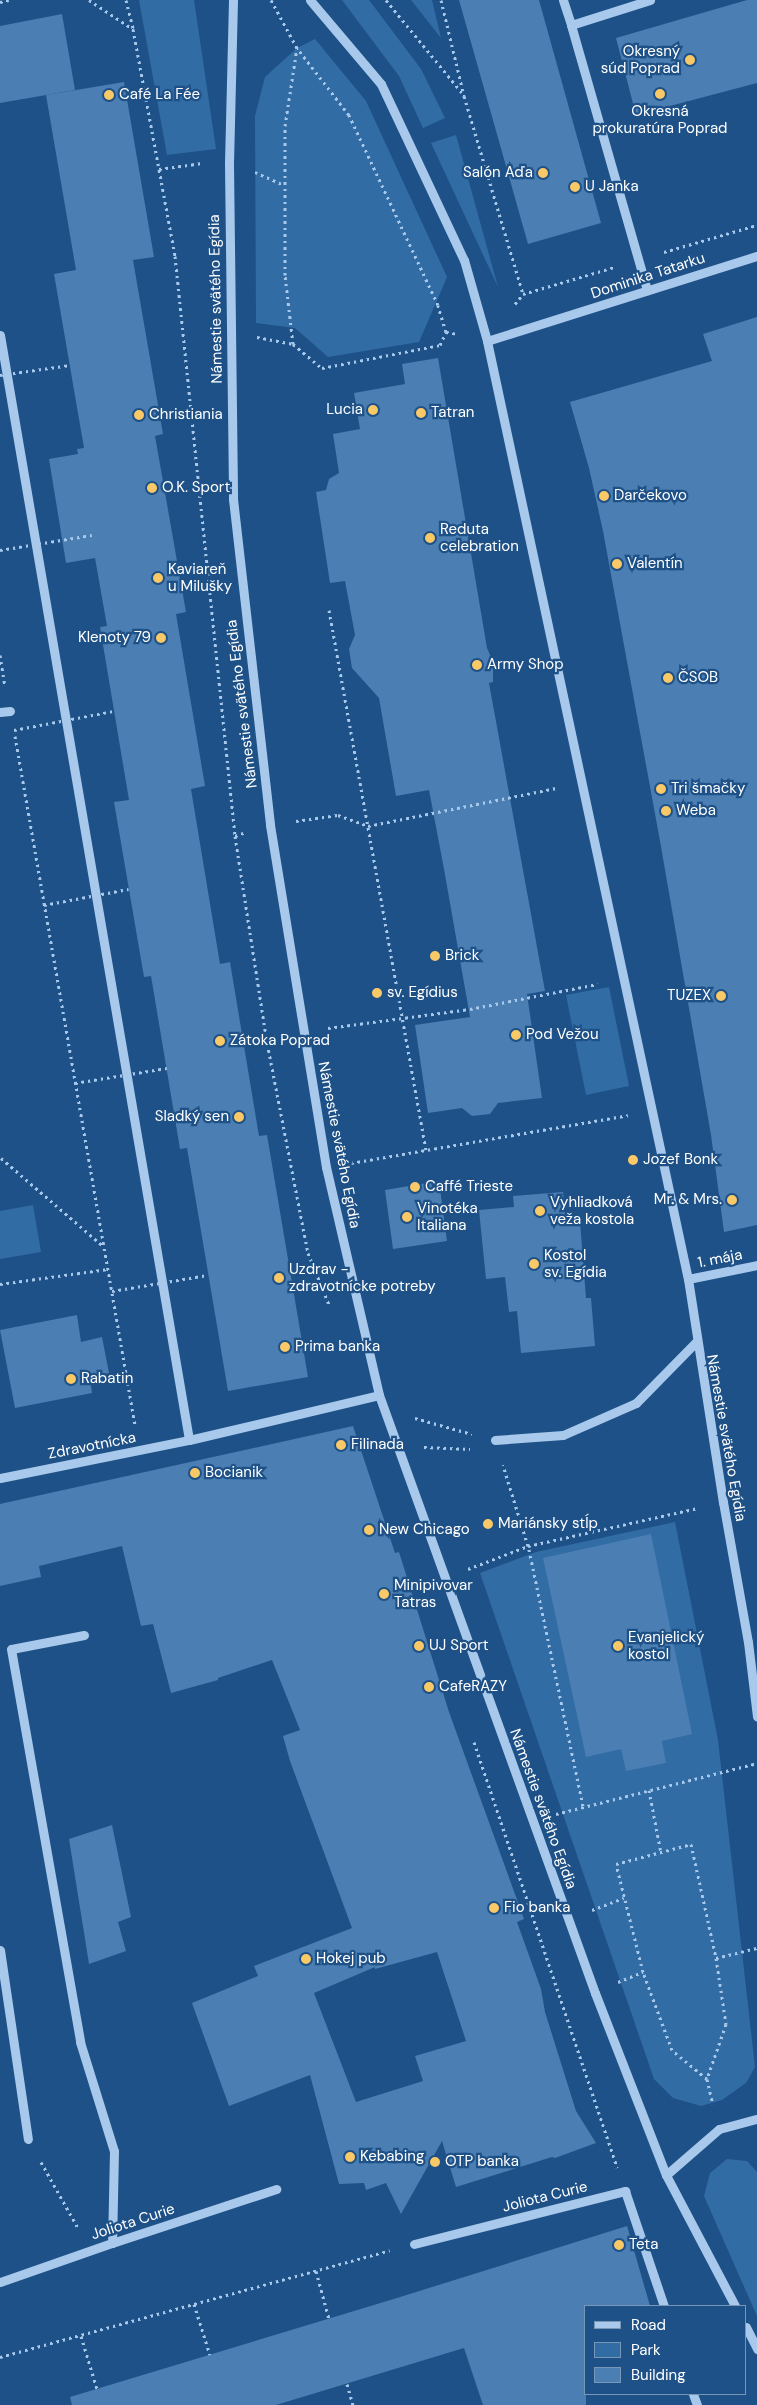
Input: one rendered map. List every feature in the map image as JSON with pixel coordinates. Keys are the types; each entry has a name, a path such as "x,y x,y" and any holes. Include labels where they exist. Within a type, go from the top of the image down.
{"street":[{"name":"Námestie svätého Egídia","path":"232,0 229,164 233,499 270,825 326,1168 379,1395 594,1993 666,2175 734,2305"},
{"name":"Námestie svätého Egídia","path":"310,0 381,84 464,260 487,341 688,1280 696,1342 748,1642 757,1716"},
{"path":"564,0 647,290"},
{"path":"571,24 650,0"},
{"name":"Dominika Tatarku","path":"487,341 757,256"},
{"path":"0,335 189,1440"},
{"path":"0,712 10,711"},
{"name":"1. mája","path":"688,1280 757,1265"},
{"name":"Námestie svätého Egídia","path":"496,1440 563,1435 636,1402 696,1342"},
{"name":"Zdravotnícka","path":"0,1478 189,1440 379,1395"},
{"path":"84,1635 11,1649 80,2042 114,2151 112,2243"},
{"path":"0,1950 28,2139"},
{"path":"666,2175 719,2129 757,2119"},
{"name":"Joliota Curie","path":"0,2282 112,2243 276,2190"},
{"path":"625,2191 664,2305"},
{"name":"Joliota Curie","path":"414,2244 625,2191"},
{"path":"747,2330 757,2349"}],"path":[{"path":"0,2 9,0"},
{"path":"89,0 133,29"},
{"path":"126,0 175,256 238,855 266,1037 308,1253 333,1316"},
{"path":"230,333 293,344 322,368 440,345 446,332 438,305 348,115 297,48 271,0"},
{"path":"386,0 464,96"},
{"path":"441,0 464,96 523,294"},
{"path":"293,344 285,275 285,126 297,48"},
{"path":"159,169 205,163"},
{"path":"0,375 70,365"},
{"path":"0,550 92,536"},
{"path":"329,610 426,1150"},
{"path":"0,655 103,1247 129,1384"},
{"path":"14,730 114,711"},
{"path":"338,815 368,826 548,790"},
{"path":"44,905 129,889"},
{"path":"304,1032 470,1009 528,999 624,978"},
{"path":"75,1084 167,1068"},
{"path":"326,1168 652,1110"},
{"path":"1,1158 103,1247"},
{"path":"0,1284 108,1270"},
{"path":"112,1291 208,1275"},
{"path":"379,1395 406,1416 496,1440 528,1546 583,1806"},
{"path":"393,1433 418,1446 498,1450"},
{"path":"462,1561 466,1570 528,1546 678,1513"},
{"path":"473,1740 625,2191"},
{"path":"532,1820 757,1763"},
{"path":"649,1790 660,1853"},
{"path":"691,1844 716,1958 726,2024 707,2079 672,2050 643,1972 616,1864 660,1853 691,1844"},
{"path":"568,1917 624,1898"},
{"path":"716,1958 757,1948"},
{"path":"28,2139 76,2225"},
{"path":"0,2357 414,2244"},
{"path":"316,2271 329,2318"},
{"path":"194,2304 210,2355"},
{"path":"81,2336 97,2389"},
{"path":"347,2384 353,2405"}],"green space":[{"path":"139,0 194,0 216,149 167,155"},
{"path":"342,0 369,0 421,69 445,118 423,128 399,76"},
{"path":"411,0 432,0 441,38"},
{"path":"315,39 366,101 447,277 419,342 328,357 295,328 256,323 255,116 265,77 297,48"},
{"path":"456,135 498,287 431,143"},
{"path":"609,987 629,1086 586,1095 566,995"},
{"path":"33,1205 41,1252 0,1259 0,1211"},
{"path":"675,1522 718,1740 755,2067 746,2083 722,2100 701,2106 673,2098 654,2079 480,1573 536,1552"},
{"path":"727,2159 747,2161 757,2172 757,2316 704,2196 710,2173"}],"building":[{"path":"459,0 539,0 601,223 528,244"},
{"name":"Okresný súd Poprad","path":"747,0 757,0 757,83 636,115 616,38"},
{"path":"62,14 75,90 0,103 0,26"},
{"path":"124,82 154,257 133,260 163,434 155,436 186,612 176,614 205,786 191,789 220,964 230,962 259,1136 267,1135 308,1377 228,1391 187,1148 180,1149 151,976 144,977 114,802 129,800 100,627 107,626 95,558 66,563 49,459 78,454 77,449 84,448 54,274 76,270 46,95"},
{"path":"757,317 757,1225 724,1232 711,1135 660,841 603,531 589,468 570,402 712,361 703,334"},
{"path":"438,358 487,648 493,662 493,682 489,683 545,991 527,994 542,1098 498,1103 490,1114 472,1116 462,1108 428,1113 415,1025 470,1017 444,869 429,790 396,796 379,698 352,668 349,649 355,635 345,581 330,583 316,492 326,490 329,479 339,473 333,434 360,429 354,393 405,384 402,364"},
{"path":"439,1181 447,1241 393,1249 385,1190"},
{"name":"Kostol sv. Egídia","path":"563,1192 566,1222 580,1221 586,1298 591,1298 595,1346 521,1353 517,1311 509,1312 505,1277 486,1279 479,1210 514,1207 513,1196"},
{"path":"77,1315 81,1342 102,1337 109,1373 90,1377 92,1393 15,1408 0,1330"},
{"path":"353,1426 395,1553 399,1552 449,1712 524,1919 517,1922 541,1989 545,2012 576,2111 596,2143 555,2158 552,2157 456,2187 442,2141 401,2214 386,2183 366,2190 364,2183 339,2184 310,2075 229,2106 192,2003 258,1976 254,1966 352,1928 290,1761 283,1736 300,1730 272,1660 218,1678 218,1680 171,1693 153,1624 141,1626 122,1546 39,1566 41,1577 0,1586 0,1504","holes":["437,1952 466,2041 415,2056 423,2081 356,2102 314,1993 375,1967 375,1969"]},
{"name":"Evanjelický kostol","path":"651,1534 692,1734 662,1741 666,1763 626,1771 621,1749 586,1757 543,1558"},
{"path":"112,1825 131,1917 118,1922 126,1951 89,1964 69,1839"},
{"path":"627,2226 650,2305 584,2305 584,2395 586,2395 586,2405 483,2405 464,2348 276,2405 72,2405 70,2397"}],"place":[{"name":"Okresný súd Poprad","path":"690,60"},
{"name":"Okresná prokuratúra Poprad","path":"660,94"},
{"name":"Café La Fée","path":"109,95"},
{"name":"Salón Aďa","path":"543,173"},
{"name":"U Janka","path":"575,187"},
{"name":"Lucia","path":"373,410"},
{"name":"Tatran","path":"421,413"},
{"name":"Christiania","path":"139,415"},
{"name":"O.K. Sport","path":"152,488"},
{"name":"Darčekovo","path":"604,496"},
{"name":"Reduta celebration","path":"430,538"},
{"name":"Valentín","path":"617,564"},
{"name":"Kaviareň u Milušky","path":"158,578"},
{"name":"Klenoty 79","path":"161,638"},
{"name":"Army Shop","path":"477,665"},
{"name":"ČSOB","path":"668,678"},
{"name":"Tri šmačky","path":"661,789"},
{"name":"Weba","path":"666,811"},
{"name":"Brick","path":"435,956"},
{"name":"sv. Egídius","path":"377,993"},
{"name":"TUZEX","path":"721,996"},
{"name":"Pod Vežou","path":"516,1035"},
{"name":"Zátoka Poprad","path":"220,1041"},
{"name":"Sladký sen","path":"239,1117"},
{"name":"Jozef Bonk","path":"633,1160"},
{"name":"Caffé Trieste","path":"415,1187"},
{"name":"Mr. & Mrs.","path":"732,1200"},
{"name":"Vyhliadková veža kostola","path":"540,1211"},
{"name":"Vinotéka Italiana","path":"407,1217"},
{"name":"Kostol sv. Egídia","path":"534,1264"},
{"name":"Uzdrav - zdravotnícke potreby","path":"279,1278"},
{"name":"Prima banka","path":"285,1347"},
{"name":"Rabatin","path":"71,1379"},
{"name":"Filinada","path":"341,1445"},
{"name":"Bocianik","path":"195,1473"},
{"name":"Mariánsky stĺp","path":"488,1524"},
{"name":"New Chicago","path":"369,1530"},
{"name":"Minipivovar Tatras","path":"384,1594"},
{"name":"UJ Sport","path":"419,1646"},
{"name":"Evanjelický kostol","path":"618,1646"},
{"name":"CafeRAZY","path":"429,1687"},
{"name":"Fio banka","path":"494,1908"},
{"name":"Hokej pub","path":"306,1959"},
{"name":"Kebabing","path":"350,2157"},
{"name":"OTP banka","path":"435,2162"},
{"name":"Teta","path":"619,2245"}]}
